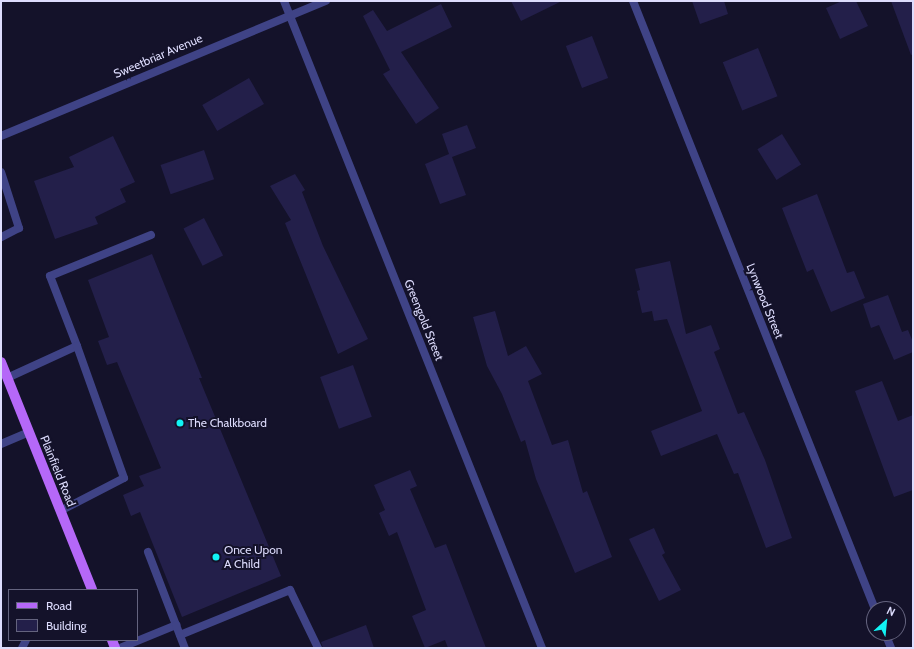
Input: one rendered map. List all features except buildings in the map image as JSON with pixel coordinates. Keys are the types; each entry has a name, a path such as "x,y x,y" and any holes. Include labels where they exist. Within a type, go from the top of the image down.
{"main road":[{"name":"Plainfield Road","path":"1,362 92,589"}],"street":[{"name":"Greengold Street","path":"284,1 542,648"},
{"name":"Sweetbriar Avenue","path":"1,136 289,14 326,1"},
{"name":"Lynwood Street","path":"633,1 872,601"},
{"path":"1,172 19,228 1,237"},
{"path":"60,511 124,478 77,346 50,276 151,235"},
{"path":"7,378 77,346"},
{"path":"1,444 29,432"},
{"path":"148,552 185,648"},
{"path":"180,635 290,590 318,648"},
{"path":"138,641 176,625"},
{"path":"120,648 137,641"}],"place":[{"name":"The Chalkboard","path":"180,423"},
{"name":"Once Upon A Child","path":"216,557"}]}
